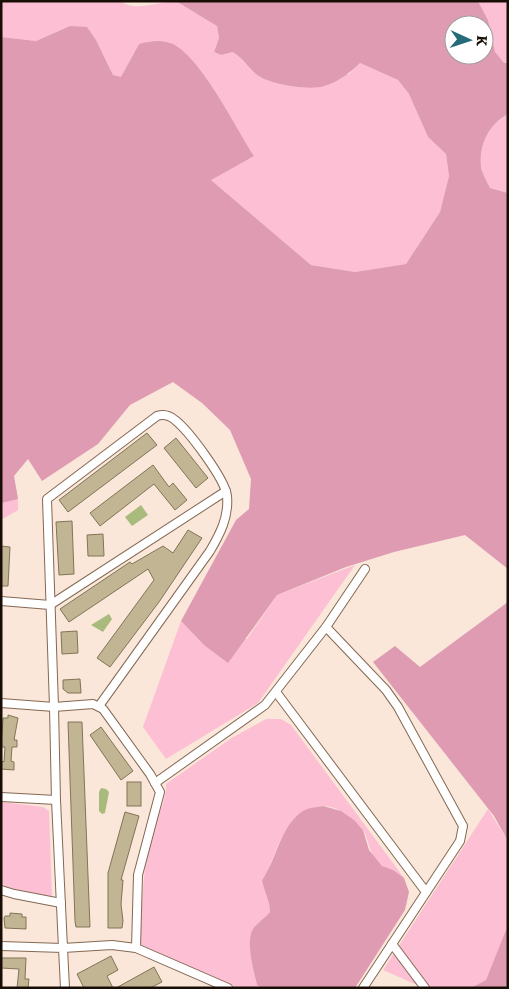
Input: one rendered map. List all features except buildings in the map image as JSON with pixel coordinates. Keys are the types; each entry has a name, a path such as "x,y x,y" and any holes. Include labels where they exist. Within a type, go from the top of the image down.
{"street":[{"path":"65,988 56,800 46,499 156,416 168,416 181,425 222,478 226,491 226,518 215,543 98,706"},
{"path":"1,601 50,605 226,491"},
{"path":"155,783 265,705 326,627 365,569"},
{"path":"326,627 386,690 398,706 462,821 463,830 460,840 363,988"},
{"path":"276,692 426,892"},
{"path":"1,703 54,707 93,704 98,706 110,718 160,792 137,884 136,948"},
{"path":"1,796 56,800"},
{"path":"1,890 61,903"},
{"path":"392,944 425,988"},
{"path":"1,946 63,948 112,945 136,948 228,988"}],"shaded area":[{"path":"1,1 120,1 133,6 177,2 193,9 217,26 219,38 214,52 221,55 233,52 246,61 256,73 349,74 360,63 398,80 409,94 428,137 446,154 449,176 440,212 406,264 355,272 311,265 211,180 139,44 121,78 113,75 96,40 70,26 36,41 1,37"},
{"path":"176,1 478,1 485,15 444,15 444,65 494,65 494,47 495,52 504,63 508,63 508,114 495,124 486,136 481,159 482,169 490,188 508,193 508,569 465,535 394,552 346,567 277,595 228,663 204,645 181,621 236,520 249,509 251,479 230,430 202,403 173,382 130,405 98,444 42,481 28,459 14,476 18,499 1,503 1,37 36,41 70,26 87,27 96,40 113,75 121,77 139,44 164,41 173,44 184,52 206,78 254,156 211,180 311,265 355,272 406,264 440,212 449,176 446,154 428,137 409,94 398,80 360,63 343,77 324,86 308,88 279,84 256,74 233,52 221,55 214,52 219,38 217,26"},
{"path":"478,1 508,1 508,63 504,64 495,52 494,15 485,15"},
{"path":"508,114 508,193 490,188 482,169 481,159 486,136 495,124"},
{"path":"1,447 11,470 18,510 1,520"},
{"path":"141,505 148,515 132,526 125,517"},
{"path":"355,565 258,703 166,759 143,727 181,621 204,645 247,639 277,595"},
{"path":"508,602 508,841 494,816 373,662 395,646 420,667"},
{"path":"109,614 112,619 103,632 91,625"},
{"path":"266,719 281,719 291,725 404,878 383,867 377,861 363,829 341,811 325,806 317,807 302,814 284,834 262,880 270,912 253,929 250,949 257,985 262,988 235,988 150,951 140,944 145,869 149,844 162,806 166,784 230,739"},
{"path":"101,788 109,792 105,813 102,814 99,811 99,792"},
{"path":"1,802 43,807 49,811 52,896 16,891 1,884"},
{"path":"323,806 341,811 354,820 363,830 369,850 382,866 393,870 404,878 409,892 405,910 355,988 262,988 257,985 251,957 250,941 253,929 270,912 262,880 284,834 295,817 305,810"},
{"path":"488,809 508,841 508,925 486,981 471,988 424,988 383,970"},
{"path":"508,925 508,988 471,988 486,980"}]}
